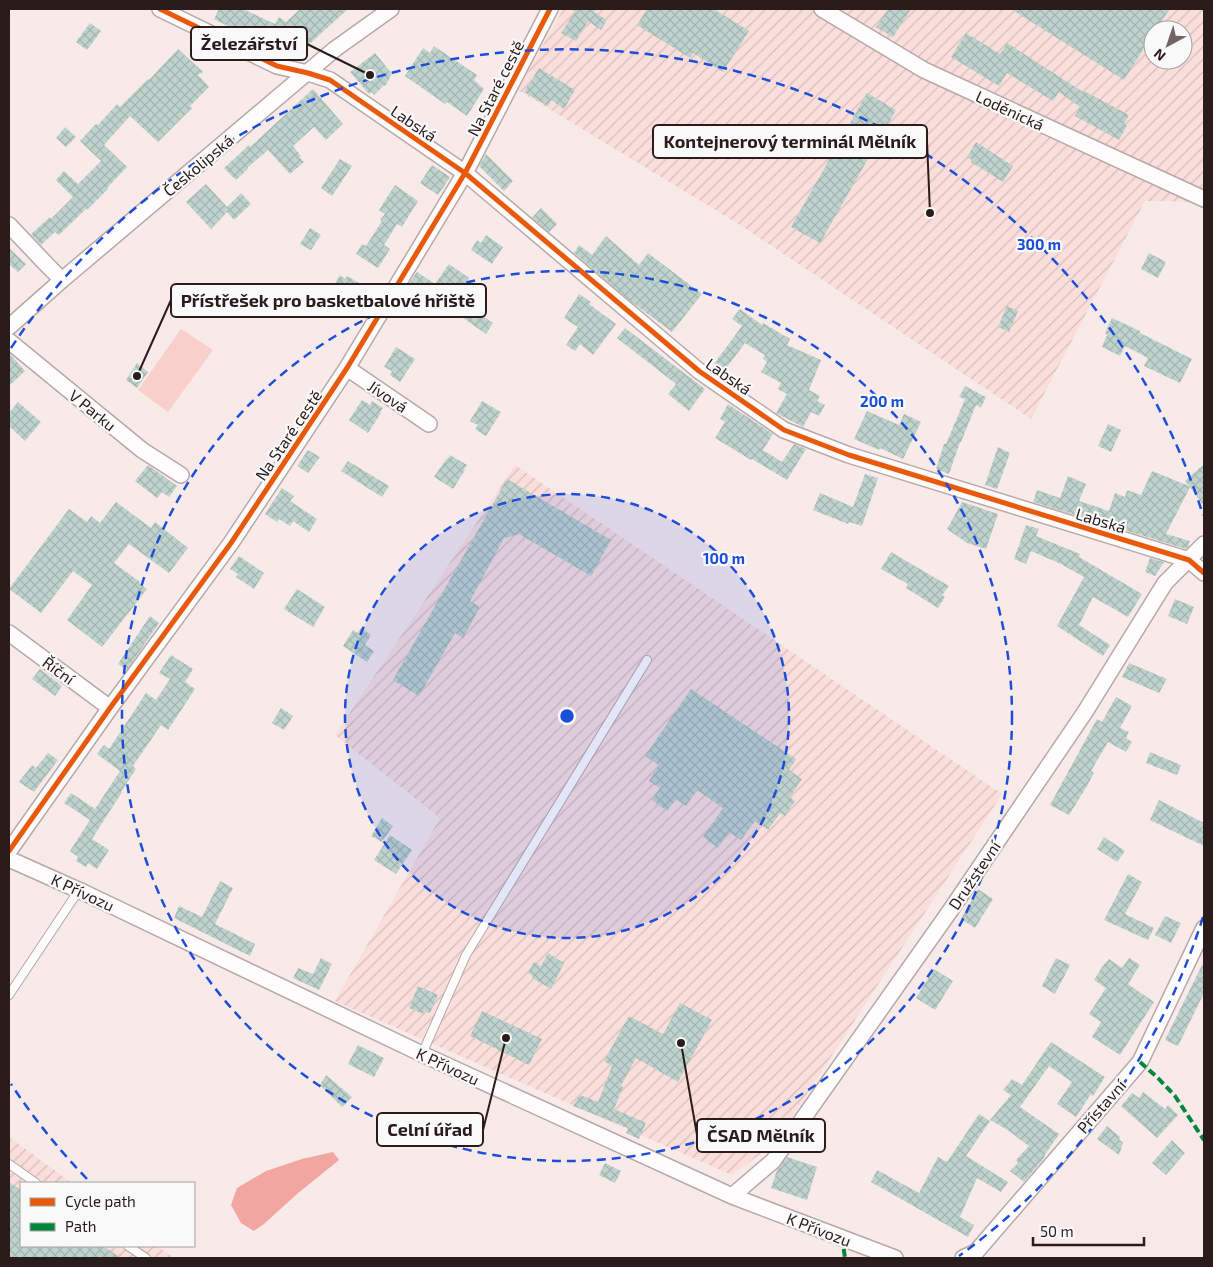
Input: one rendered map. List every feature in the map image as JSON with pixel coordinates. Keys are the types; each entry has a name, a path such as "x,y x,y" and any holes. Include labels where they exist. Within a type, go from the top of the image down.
{"street":[{"name":"Labská","path":"160,9 277,66 330,80 465,173 699,371 784,430 849,455 1189,560 1204,573"},
{"name":"Českolipská","path":"9,327 335,49 391,9"},
{"name":"Na Staré cestě","path":"9,851 110,708 231,543 347,368 465,173 550,9"},
{"name":"Loděnická","path":"822,9 924,70 1204,200"},
{"path":"9,225 62,280"},
{"name":"V Parku","path":"9,341 142,450 181,474"},
{"name":"Jívová","path":"347,368 429,424"},
{"name":"Družstevní","path":"732,1196 772,1161 778,1153 955,903 1085,712 1165,583 1204,544"},
{"name":"Říční","path":"9,633 110,708"},
{"name":"K Přívozu","path":"9,859 79,890 422,1054 732,1196 895,1258"},
{"name":"Přístavní","path":"962,1258 976,1252 1140,1062 1204,928"}],"lane":[{"path":"422,1054 466,955 647,660"},
{"path":"9,995 79,890"},
{"path":"9,1164 35,1182"},
{"path":"130,1247 146,1258"}],"shaded area":[{"path":"563,9 1204,9 1204,202 1145,201 1031,419 740,225 518,90"},
{"path":"181,329 213,350 168,412 138,390"},
{"path":"515,465 1002,794 775,1143 732,1175 335,1001 440,818 335,735"},
{"path":"9,1137 71,1182 20,1182 20,1247 158,1247 174,1258 9,1258"},
{"path":"333,1152 339,1160 264,1224 254,1231 241,1223 231,1205 237,1188 266,1171 302,1159"}],"building":[{"path":"219,9 243,9 275,24 279,17 286,22 300,9 348,9 293,59 214,19"},
{"path":"573,9 596,9 594,12 607,20 601,30 588,21 576,41 561,33 575,12"},
{"path":"647,9 714,9 749,31 723,72 693,53 690,58 637,25"},
{"path":"888,9 911,9 893,37 876,27"},
{"path":"1011,9 1170,9 1162,20 1143,20 1143,50 1124,80"},
{"path":"90,23 101,31 87,50 76,42"},
{"path":"966,33 1000,54 1007,43 1083,92 1129,115 1124,124 1127,126 1119,140 1075,116 1080,107 1059,92 1053,101 1007,73 999,86 951,57"},
{"path":"434,46 477,75 474,80 484,89 467,116 447,102 445,104 405,76 423,48 430,53"},
{"path":"178,49 203,72 198,75 209,87 190,106 192,108 158,142 130,116 104,145 127,167 87,210 59,235 55,232 41,245 31,234 50,217 51,219 73,197 56,180 64,171 78,184 101,161 80,141 117,104 120,107 149,80"},
{"path":"375,53 392,74 385,86 374,95 372,92 369,94 350,72"},
{"path":"539,68 575,90 564,109 551,100 548,106 524,92"},
{"path":"313,89 343,124 326,140 314,127 293,146 304,162 290,174 268,150 236,180 224,168 249,145 250,147"},
{"path":"867,93 896,110 820,243 791,227"},
{"path":"65,127 76,137 66,147 56,138"},
{"path":"976,142 1013,166 1003,182 971,162 972,160 967,157"},
{"path":"486,154 513,181 504,191 479,166"},
{"path":"340,159 352,166 332,196 321,188"},
{"path":"432,165 450,177 438,195 420,183"},
{"path":"206,184 227,207 241,193 251,204 234,220 227,212 211,229 186,202"},
{"path":"395,185 418,201 402,227 397,224 384,245 390,249 378,268 356,254 362,244 366,246 382,221 380,220 385,214 379,210"},
{"path":"541,208 557,224 549,232 532,218"},
{"path":"310,228 321,235 311,250 300,244"},
{"path":"486,235 503,247 492,264 471,250 477,240 481,243"},
{"path":"606,236 639,265 648,253 702,294 672,332 629,300 574,253 579,245 592,255"},
{"path":"9,248 26,264 18,272 9,264"},
{"path":"1149,253 1166,262 1158,278 1141,269"},
{"path":"449,264 469,278 456,298 493,323 486,334 449,308 447,311 408,285 417,272 435,284"},
{"path":"340,275 345,279 347,276 366,287 355,305 331,290"},
{"path":"579,294 616,324 593,355 580,344 575,351 566,345 578,327 564,318"},
{"path":"1007,306 1018,311 1009,332 998,327"},
{"path":"740,309 762,325 763,323 790,339 787,345 821,360 809,390 820,396 817,401 825,405 819,416 811,412 803,427 776,413 787,394 778,389 781,383 761,372 767,362 763,359 765,355 745,343 724,371 714,364 742,326 732,319"},
{"path":"1112,318 1192,359 1180,383 1144,366 1148,358 1125,346 1120,356 1102,347 1107,335 1105,333"},
{"path":"625,328 705,389 689,411 668,394 676,384 617,338"},
{"path":"396,347 415,359 400,382 390,375 392,371 384,367"},
{"path":"9,353 25,371 9,386"},
{"path":"137,363 148,372 137,388 126,380"},
{"path":"965,386 986,397 981,408 976,405 949,474 936,469 944,444 946,444 965,399 959,397"},
{"path":"362,400 370,405 372,401 383,408 368,433 349,420"},
{"path":"482,401 501,412 486,436 475,429 478,425 470,421"},
{"path":"18,402 41,422 25,441 9,426 9,413"},
{"path":"728,404 773,434 763,450 782,462 794,444 806,449 787,480 715,438 725,422 720,419"},
{"path":"867,411 899,425 904,414 921,422 903,459 854,439"},
{"path":"1108,424 1121,430 1111,452 1098,446"},
{"path":"998,447 1010,453 997,489 985,485"},
{"path":"308,450 320,457 308,473 297,466"},
{"path":"450,455 467,465 453,489 434,477"},
{"path":"348,461 389,486 382,497 341,471"},
{"path":"1204,464 1204,506 1190,487 1166,534 1190,541 1186,549 1033,502 1037,490 1060,498 1068,476 1086,484 1079,501 1109,511 1115,493 1125,497 1127,490 1141,495 1152,471 1189,486 1185,481"},
{"path":"148,465 177,486 169,497 162,492 157,498 135,481"},
{"path":"865,474 878,478 862,526 849,522 848,524 813,510 820,493 853,507"},
{"path":"507,479 611,540 591,576 519,534 504,538 470,601 480,607 463,638 455,633 419,696 393,680"},
{"path":"282,488 294,496 290,501 317,519 309,532 293,521 290,526 279,519 277,522 265,514"},
{"path":"116,502 151,528 155,522 188,548 169,573 129,544 114,563 147,589 102,647 67,620 92,585 73,571 41,613 9,589 69,509 87,522 91,516 100,523"},
{"path":"962,502 998,514 986,549 967,543 947,529"},
{"path":"1026,525 1039,529 1036,536 1080,554 1079,557 1142,594 1128,617 1093,597 1079,625 1110,645 1103,656 1057,626 1084,577 1061,564 1031,551 1026,564 1014,559"},
{"path":"891,552 949,586 942,595 945,597 938,608 906,588 908,584 881,569"},
{"path":"239,556 264,573 254,589 236,577 238,574 230,569"},
{"path":"1150,558 1164,562 1155,576 1145,572"},
{"path":"297,589 325,607 313,627 284,609"},
{"path":"1175,599 1194,607 1187,624 1168,616"},
{"path":"150,616 159,623 127,670 118,664"},
{"path":"361,628 371,635 365,645 374,651 367,662 343,646 353,630 358,633"},
{"path":"171,655 193,669 185,682 195,689 168,730 161,725 133,766 136,769 92,839 109,850 97,869 88,863 86,867 76,861 78,857 70,851 90,820 64,803 71,793 95,809 120,771 97,754 104,745 109,749 146,693 156,700 170,679 159,673"},
{"path":"1129,663 1167,679 1159,693 1122,677"},
{"path":"40,669 62,686 55,696 32,679"},
{"path":"691,689 796,759 789,770 802,779 790,797 795,801 785,816 780,813 768,830 755,821 741,840 729,832 718,848 703,837 723,808 697,790 686,806 676,799 667,811 652,800 660,788 649,781 659,765 645,756"},
{"path":"1116,697 1132,706 1120,728 1129,732 1126,738 1132,742 1126,752 1108,742 1091,771 1094,773 1069,815 1050,805 1097,719 1102,722"},
{"path":"281,708 293,716 284,730 272,723"},
{"path":"1150,752 1181,765 1177,775 1146,763"},
{"path":"48,753 58,760 34,792 19,782 32,765 36,768"},
{"path":"1159,800 1204,823 1204,846 1150,820"},
{"path":"382,818 393,826 382,842 371,836"},
{"path":"390,835 412,850 396,874 374,860"},
{"path":"1104,837 1125,851 1117,862 1097,849"},
{"path":"1128,874 1142,882 1125,914 1154,928 1148,940 1104,920"},
{"path":"220,881 233,888 215,924 255,944 250,956 174,918 179,906 202,917"},
{"path":"978,889 993,899 975,928 961,919"},
{"path":"1165,916 1181,923 1171,943 1155,935"},
{"path":"548,953 564,963 551,989 532,978 533,976 528,973 534,962 541,966"},
{"path":"321,958 332,964 319,990 293,978 298,968 313,974"},
{"path":"1056,958 1070,965 1055,994 1042,986"},
{"path":"1129,958 1140,965 1128,984 1154,1002 1120,1055 1092,1037 1101,1022 1089,1014 1106,988 1094,980 1102,967 1109,959 1122,968"},
{"path":"1204,961 1204,993 1178,1046 1165,1040"},
{"path":"934,969 953,981 935,1010 916,998"},
{"path":"418,986 438,995 430,1013 424,1011 423,1014 409,1008"},
{"path":"680,1003 712,1020 678,1082 636,1058 621,1086 623,1087 614,1109 646,1123 639,1139 626,1133 628,1128 573,1106 580,1095 598,1102 612,1066 604,1061 629,1016 663,1034"},
{"path":"482,1011 542,1039 529,1065 470,1036"},
{"path":"1051,1042 1105,1077 1076,1117 1057,1104 1072,1082 1049,1066 1020,1107 1059,1134 1045,1157 1024,1182 1010,1171 1018,1163 1016,1160 1029,1146 990,1120 1011,1095 1003,1090 1012,1079 1022,1085"},
{"path":"358,1045 384,1058 374,1077 348,1064"},
{"path":"326,1075 352,1097 342,1107 320,1085"},
{"path":"1143,1092 1165,1109 1168,1105 1178,1115 1157,1138 1121,1106 1132,1093 1139,1098"},
{"path":"979,1114 990,1121 966,1156 1008,1182 1001,1192 977,1178 960,1217 974,1225 968,1237 871,1182 877,1170 919,1193 938,1157 947,1162"},
{"path":"1107,1126 1120,1137 1119,1139 1123,1143 1119,1155 1097,1139"},
{"path":"1172,1140 1185,1153 1166,1175 1152,1163"},
{"path":"787,1157 817,1167 807,1200 771,1188 777,1170"},
{"path":"605,1163 621,1171 615,1183 599,1175"},
{"path":"9,1182 20,1189 20,1247 104,1247 121,1258 9,1258"}],"marked path":[{"path":"1140,1062 1175,1096 1204,1140"},
{"path":"842,1237 845,1258"}],"cycle path":[{"path":"160,9 277,66 330,80 465,173 699,371 784,430 849,455 1189,560 1204,573"},
{"path":"9,851 110,708 231,543 347,368 465,173 550,9"}],"place":[{"name":"Železářství","path":"370,75"},
{"name":"Kontejnerový terminál Mělník","path":"930,213"},
{"name":"Přístřešek pro basketbalové hřiště","path":"137,376"},
{"name":"Celní úřad","path":"506,1038"},
{"name":"ČSAD Mělník","path":"681,1043"}]}
